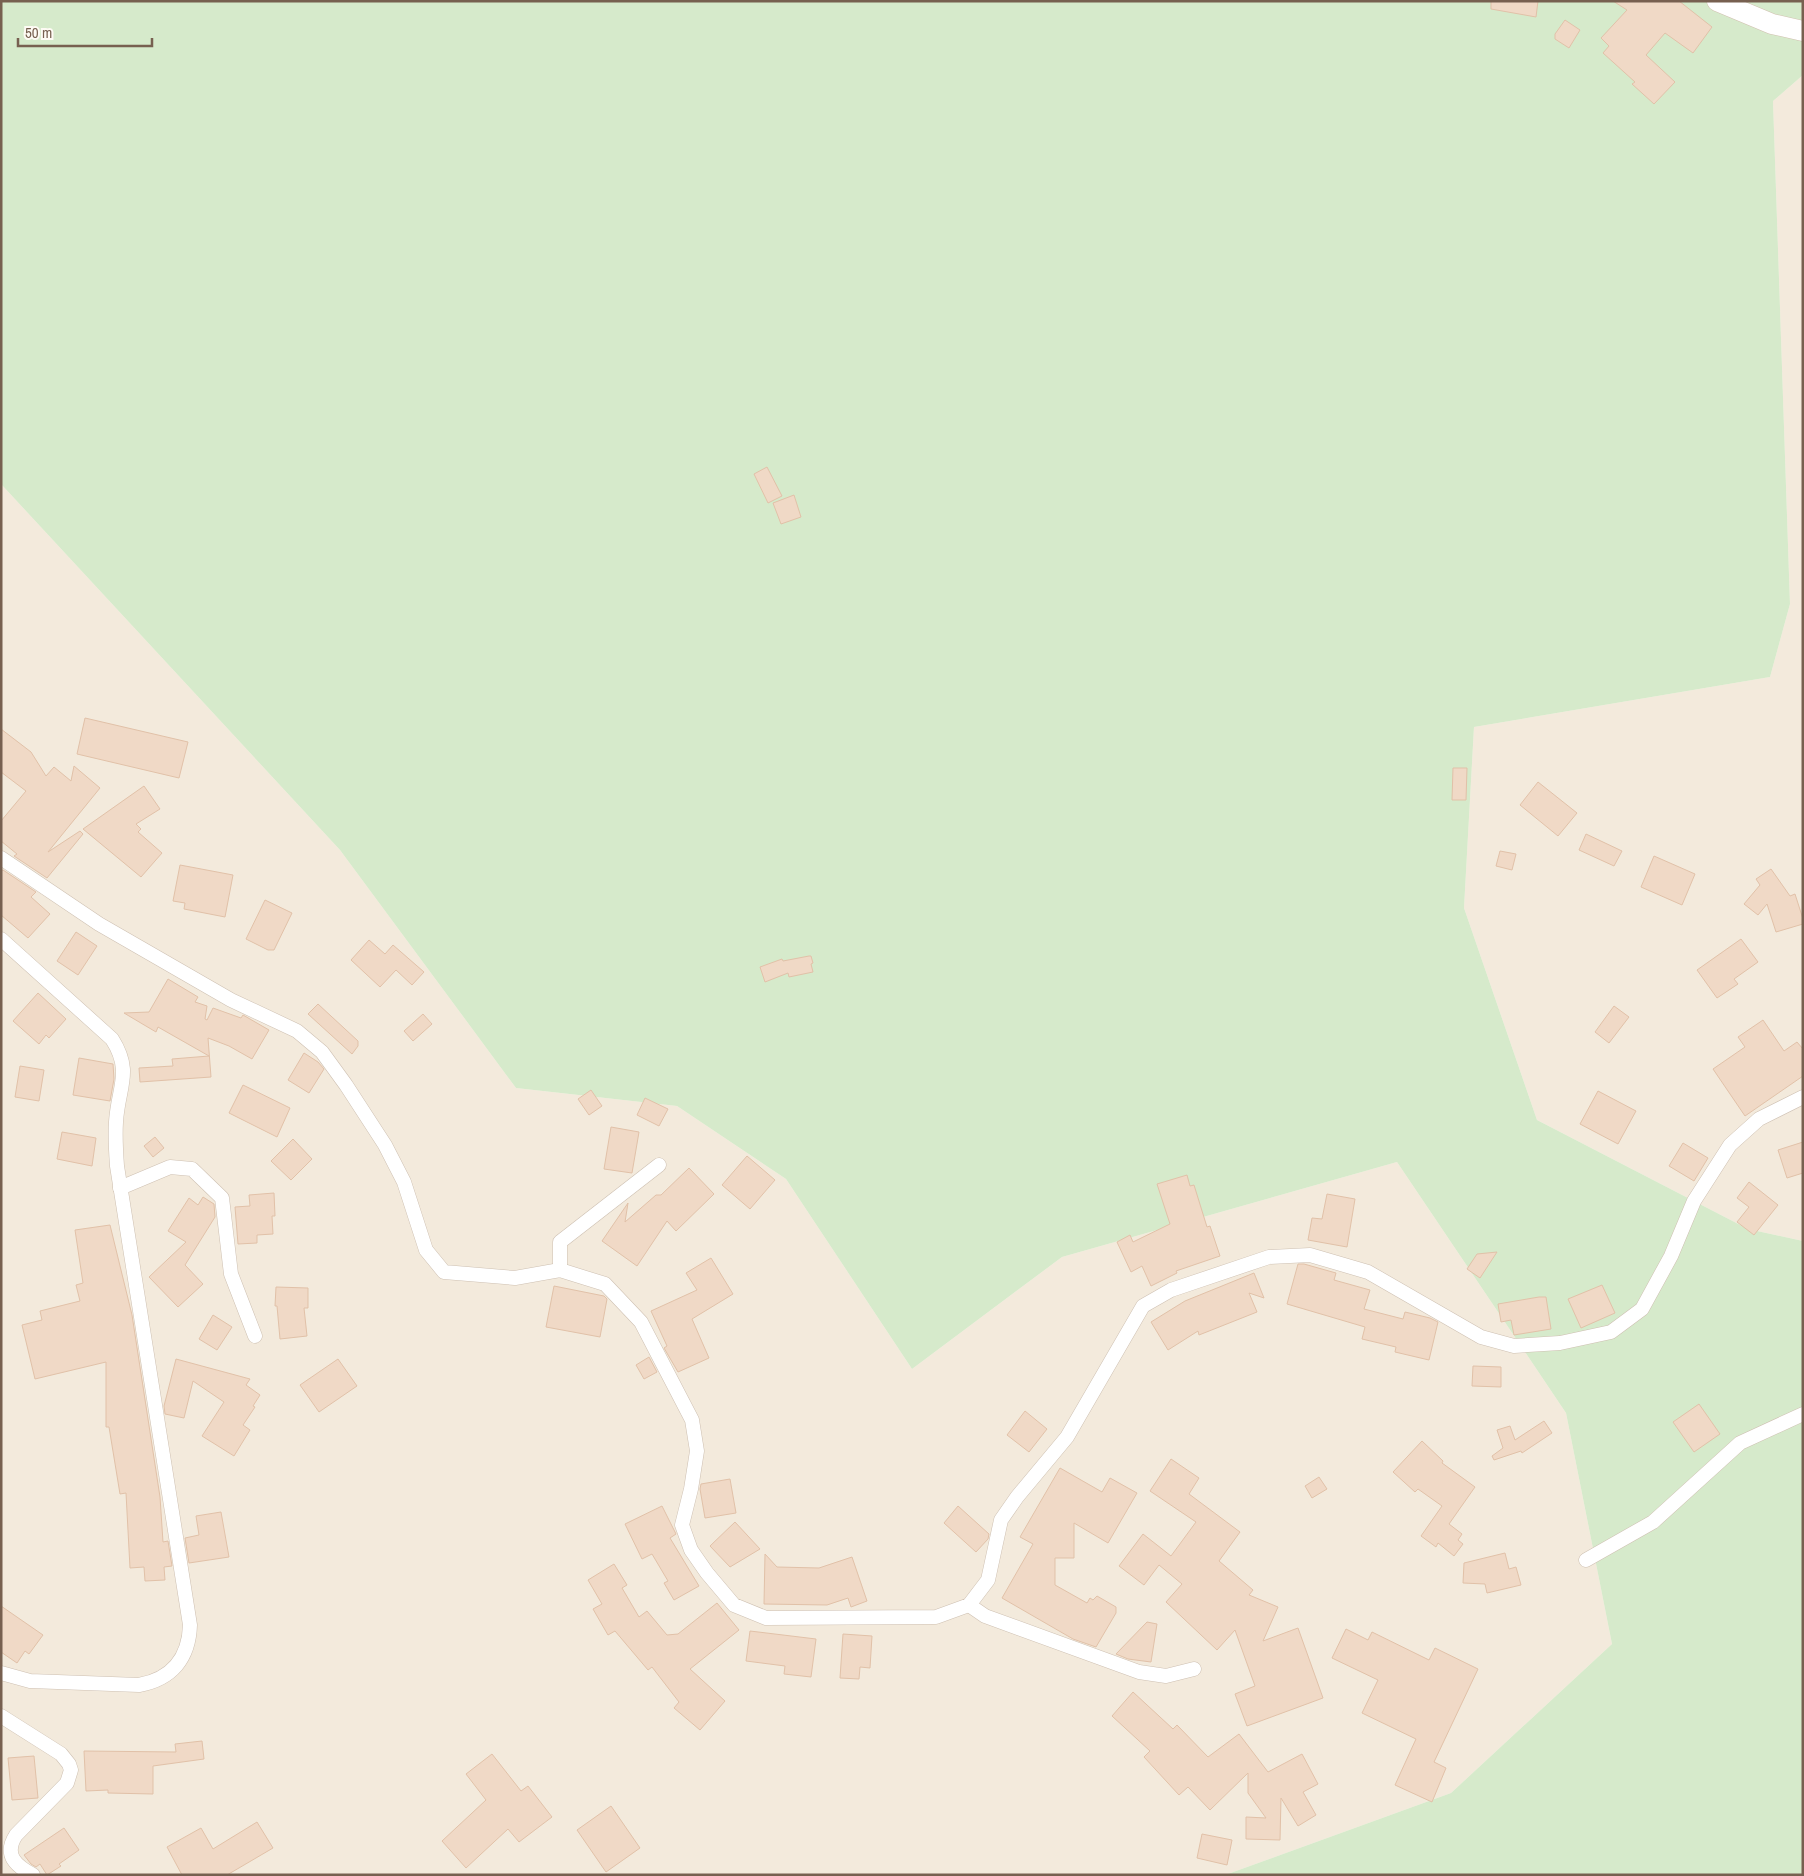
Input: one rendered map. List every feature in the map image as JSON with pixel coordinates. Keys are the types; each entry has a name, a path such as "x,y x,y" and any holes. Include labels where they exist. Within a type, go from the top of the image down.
{"street":[{"path":"1716,1 1772,24 1803,31"},
{"path":"1,858 98,924 231,1000 297,1031 322,1052 385,1145 404,1182 426,1250 444,1272 515,1278 560,1270 605,1284 641,1322 692,1420 697,1451 682,1525 691,1550 707,1573 734,1605 766,1618 936,1617 968,1605 988,1580 1001,1520 1017,1497 1067,1437 1143,1306 1172,1290 1269,1257 1310,1255 1368,1272 1481,1337 1514,1346 1560,1344 1611,1332 1642,1309 1671,1256 1694,1201 1730,1145 1759,1119 1803,1097"},
{"path":"1,939 112,1039 119,1051 123,1064 124,1078 118,1107 115,1144 120,1188 189,1620 187,1646 180,1661 168,1673 154,1681 138,1684 30,1681 1,1673"},
{"path":"560,1270 560,1242 659,1165"},
{"path":"120,1188 170,1167 192,1169 222,1198 231,1274 255,1336"},
{"path":"1586,1560 1653,1522 1740,1443 1803,1414"},
{"path":"968,1605 985,1616 1139,1672 1166,1676 1194,1668"},
{"path":"1,1716 61,1754 70,1764 71,1770 68,1783 12,1841 11,1847 14,1861 33,1875"}],"shaded area":[{"path":"1803,75 1803,1241 1748,1229 1537,1120 1464,908 1474,727 1770,677 1790,604 1773,101"},
{"path":"1,484 340,850 516,1088 677,1106 786,1179 912,1369 1062,1257 1397,1162 1566,1413 1612,1644 1451,1793 1225,1875 1,1875"}],"green space":[{"path":"1,1 1803,1 1803,75 1773,101 1790,604 1770,677 1474,727 1464,908 1537,1120 1748,1229 1803,1241 1803,1875 1225,1875 1451,1793 1612,1644 1566,1413 1397,1162 1062,1257 912,1369 786,1179 677,1106 516,1088 340,850 1,484"}],"building":[{"path":"1491,1 1538,1 1536,17 1491,9"},
{"path":"1613,1 1679,1 1712,27 1693,53 1665,33 1646,55 1675,82 1654,104 1632,84 1635,82 1603,53 1609,46 1601,38 1627,10"},
{"path":"1565,20 1580,30 1569,48 1555,39 1555,34"},
{"path":"767,467 782,496 768,503 754,474"},
{"path":"794,495 801,517 781,524 773,503"},
{"path":"85,718 188,742 179,778 77,754"},
{"path":"1,729 31,752 46,776 54,767 71,781 74,766 100,788 48,852 80,831 83,834 47,878 14,856 17,854 1,841 1,821 26,791 1,772"},
{"path":"1453,768 1467,768 1466,800 1452,800"},
{"path":"1538,782 1577,813 1558,836 1520,805"},
{"path":"144,786 160,809 136,824 141,829 138,832 162,853 141,877 83,829"},
{"path":"1586,834 1622,851 1614,866 1579,850"},
{"path":"1500,851 1516,854 1512,870 1496,866"},
{"path":"1654,856 1695,874 1682,905 1641,887"},
{"path":"180,865 233,875 225,917 184,909 185,903 173,901"},
{"path":"1771,869 1790,896 1795,894 1803,924 1776,932 1767,904 1758,915 1744,904 1760,885 1756,879"},
{"path":"3,870 36,892 31,897 50,914 28,938 1,915 1,871"},
{"path":"265,900 292,913 274,950 268,950 246,939"},
{"path":"76,932 97,946 78,975 57,961"},
{"path":"1741,939 1758,962 1734,979 1738,984 1717,998 1697,970"},
{"path":"369,940 385,954 393,945 424,972 412,985 396,970 380,987 351,960"},
{"path":"811,956 813,972 789,977 788,973 765,982 760,967 782,959 783,961"},
{"path":"168,979 198,997 195,1002 207,1006 205,1019 207,1020 213,1008 241,1018 243,1015 269,1030 252,1059 229,1046 208,1038 211,1077 140,1082 139,1068 173,1066 172,1059 209,1056 158,1027 156,1032 124,1013 149,1012"},
{"path":"38,993 66,1019 49,1038 46,1035 39,1044 13,1021"},
{"path":"318,1004 358,1041 358,1046 352,1054 308,1014"},
{"path":"1614,1006 1629,1017 1609,1043 1595,1032"},
{"path":"423,1014 432,1024 413,1041 404,1031"},
{"path":"1763,1020 1784,1051 1797,1042 1803,1049 1803,1076 1745,1116 1713,1069 1745,1047 1738,1037"},
{"path":"304,1053 318,1062 324,1069 309,1093 288,1080"},
{"path":"79,1058 113,1064 114,1079 110,1101 73,1095"},
{"path":"20,1066 44,1070 39,1101 15,1097"},
{"path":"243,1085 290,1108 277,1137 229,1113"},
{"path":"591,1090 602,1106 589,1115 578,1099"},
{"path":"1598,1091 1636,1111 1618,1144 1580,1124"},
{"path":"645,1098 668,1109 659,1126 637,1115"},
{"path":"611,1127 639,1132 632,1173 604,1169"},
{"path":"62,1132 96,1138 92,1166 57,1159"},
{"path":"155,1137 164,1148 153,1157 144,1146"},
{"path":"293,1139 312,1159 291,1180 271,1161"},
{"path":"1803,1142 1803,1173 1787,1178 1778,1150"},
{"path":"1683,1143 1708,1158 1694,1181 1669,1166"},
{"path":"747,1156 775,1180 750,1209 722,1185"},
{"path":"689,1168 714,1194 676,1231 667,1221 637,1266 602,1241 628,1203 625,1222 656,1195 661,1195"},
{"path":"1187,1175 1190,1186 1194,1185 1207,1227 1210,1226 1220,1256 1176,1271 1177,1273 1151,1286 1142,1266 1131,1272 1117,1242 1130,1235 1133,1242 1170,1224 1157,1184"},
{"path":"1749,1182 1778,1205 1754,1235 1737,1222 1749,1207 1737,1198"},
{"path":"274,1193 275,1216 272,1216 273,1234 257,1235 257,1243 238,1244 235,1207 250,1206 249,1195"},
{"path":"1327,1194 1355,1199 1347,1247 1308,1240 1312,1218 1322,1219"},
{"path":"203,1197 214,1204 215,1217 185,1265 203,1284 178,1307 149,1277 186,1242 168,1231 189,1198 198,1205"},
{"path":"110,1225 132,1315 160,1497 163,1542 168,1541 172,1566 164,1567 165,1580 145,1581 144,1567 130,1568 126,1493 120,1494 109,1427 106,1427 106,1362 35,1379 22,1325 42,1320 40,1311 80,1301 76,1285 83,1283 75,1230"},
{"path":"1497,1252 1480,1278 1467,1269 1477,1254"},
{"path":"711,1258 733,1294 692,1319 709,1358 678,1372 664,1348 667,1346 651,1311 697,1290 686,1273"},
{"path":"1298,1264 1336,1273 1334,1280 1370,1290 1364,1309 1403,1319 1405,1312 1430,1318 1438,1322 1429,1360 1395,1352 1396,1347 1362,1339 1365,1327 1287,1304"},
{"path":"1254,1273 1264,1298 1249,1293 1257,1312 1199,1335 1198,1331 1168,1350 1151,1322 1185,1301"},
{"path":"1602,1285 1615,1313 1581,1328 1568,1299"},
{"path":"554,1286 604,1296 607,1299 600,1337 546,1327"},
{"path":"276,1287 308,1288 308,1308 304,1308 307,1336 280,1339 277,1306 275,1306"},
{"path":"1546,1297 1551,1329 1514,1335 1511,1320 1501,1322 1498,1304"},
{"path":"213,1315 232,1327 217,1350 199,1339"},
{"path":"649,1357 657,1372 644,1379 636,1365"},
{"path":"176,1359 250,1379 246,1385 260,1395 253,1406 255,1407 243,1425 250,1430 234,1456 202,1436 224,1402 193,1381 184,1418 165,1414 164,1406"},
{"path":"338,1359 357,1386 319,1412 300,1385"},
{"path":"1473,1366 1501,1367 1501,1387 1472,1386"},
{"path":"1699,1404 1720,1434 1694,1452 1673,1422"},
{"path":"1025,1411 1047,1429 1029,1452 1007,1435"},
{"path":"1544,1421 1552,1433 1522,1453 1521,1451 1494,1460 1492,1456 1503,1448 1497,1430 1510,1426 1515,1440"},
{"path":"1422,1441 1443,1461 1442,1463 1475,1487 1449,1524 1462,1534 1458,1540 1463,1544 1454,1556 1438,1543 1436,1547 1421,1536 1442,1506 1418,1489 1415,1492 1393,1472"},
{"path":"1171,1459 1199,1478 1189,1494 1240,1532 1219,1561 1253,1590 1249,1595 1278,1607 1263,1641 1298,1628 1323,1698 1247,1726 1235,1694 1255,1686 1235,1630 1217,1650 1166,1602 1182,1584 1159,1565 1144,1585 1119,1566 1143,1534 1171,1556 1196,1522 1150,1491"},
{"path":"1060,1468 1102,1492 1110,1478 1137,1493 1108,1543 1074,1523 1074,1558 1055,1558 1055,1585 1087,1603 1090,1598 1093,1600 1097,1596 1116,1607 1116,1613 1096,1647 1073,1639 1002,1598 1033,1544 1020,1537"},
{"path":"1319,1477 1327,1489 1312,1498 1305,1486"},
{"path":"730,1479 736,1513 705,1518 700,1489 701,1484"},
{"path":"662,1506 676,1534 670,1538 699,1586 674,1600 664,1583 668,1581 652,1554 642,1559 625,1524"},
{"path":"958,1506 989,1534 988,1539 976,1552 944,1523"},
{"path":"221,1512 229,1557 189,1563 185,1538 199,1535 196,1516"},
{"path":"735,1522 760,1549 730,1567 710,1546"},
{"path":"1505,1553 1509,1569 1516,1567 1521,1585 1487,1593 1485,1584 1463,1583 1464,1563"},
{"path":"765,1554 777,1567 819,1568 852,1557 867,1601 851,1607 848,1598 827,1605 764,1604"},
{"path":"614,1564 627,1585 622,1588 639,1617 647,1611 667,1635 678,1634 717,1603 739,1630 690,1669 725,1701 700,1730 674,1708 679,1702 652,1667 648,1670 615,1631 608,1635 593,1609 602,1604 588,1580"},
{"path":"1,1606 43,1635 29,1654 25,1651 17,1663 1,1652"},
{"path":"1147,1622 1157,1624 1151,1662 1128,1659 1116,1654"},
{"path":"1346,1629 1368,1640 1372,1632 1429,1660 1435,1648 1478,1669 1434,1762 1446,1768 1432,1802 1395,1785 1416,1739 1362,1713 1378,1680 1332,1658"},
{"path":"750,1631 816,1639 811,1677 784,1674 785,1666 746,1661"},
{"path":"843,1634 872,1636 870,1668 860,1667 859,1679 840,1678"},
{"path":"1133,1692 1173,1729 1177,1725 1208,1757 1239,1734 1268,1772 1302,1754 1318,1784 1303,1792 1316,1815 1298,1826 1281,1798 1280,1840 1246,1839 1246,1817 1266,1818 1248,1793 1248,1773 1210,1810 1188,1787 1179,1795 1144,1757 1150,1751 1112,1716"},
{"path":"202,1741 204,1759 153,1766 153,1794 108,1793 108,1790 86,1791 84,1751 176,1752 175,1744"},
{"path":"492,1754 521,1791 528,1786 552,1817 519,1842 508,1829 466,1868 442,1841 486,1800 466,1774"},
{"path":"34,1756 38,1798 12,1800 8,1758"},
{"path":"611,1806 640,1848 606,1872 577,1830"},
{"path":"257,1822 273,1848 227,1875 182,1875 167,1847 201,1828 213,1849"},
{"path":"64,1828 79,1850 59,1864 61,1866 47,1875 40,1864 36,1867 24,1855"},
{"path":"1202,1834 1232,1840 1227,1865 1197,1858"}]}
